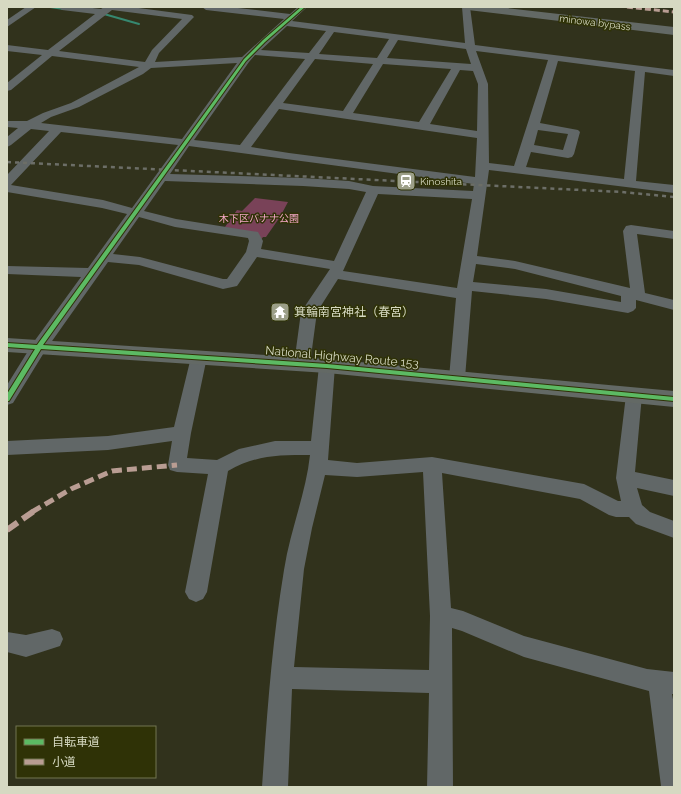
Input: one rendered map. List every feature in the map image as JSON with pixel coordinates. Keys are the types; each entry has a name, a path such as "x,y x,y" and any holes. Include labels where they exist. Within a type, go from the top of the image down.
{"highway":[{"name":"minowa bypass","path":"467,7 674,31"},
{"name":"minowa bypass","path":"495,7 674,27"},
{"name":"National Highway Route 153","path":"7,345 327,366 674,399"}],"street":[{"path":"7,24 32,7"},
{"path":"62,7 204,18 218,9"},
{"path":"206,7 288,20 332,29 674,72"},
{"path":"7,399 39,347 249,56 303,7"},
{"path":"457,378 465,290 483,166 483,84 470,47 467,7"},
{"path":"7,88 105,11"},
{"path":"7,143 29,125 47,115 75,105 138,72 148,65 155,52 189,17"},
{"path":"243,149 332,29"},
{"path":"346,115 395,37"},
{"path":"7,48 148,65 249,56 312,56 478,68"},
{"path":"519,170 554,58"},
{"path":"423,126 457,67"},
{"path":"630,183 640,68"},
{"path":"276,105 483,135"},
{"path":"7,124 58,128 186,144 243,149 297,158 481,180"},
{"path":"527,148 568,154 574,132 534,126"},
{"path":"7,182 58,128"},
{"path":"483,166 674,189"},
{"path":"162,177 303,182 349,185 373,190 480,195"},
{"path":"7,188 103,204 175,223 253,235 256,241 253,252 232,283 223,284 140,261 105,256"},
{"path":"302,364 309,312 336,270 373,190"},
{"path":"253,252 336,270 465,290 546,294 628,308 633,295 631,229 674,235"},
{"path":"470,259 515,265 674,305"},
{"path":"7,270 29,272 93,273"},
{"path":"199,357 182,433 177,465 219,467 238,456 275,448 319,458 356,470 432,464 584,492 616,509 633,509"},
{"path":"275,787 281,678 294,569 302,528 319,458 327,366"},
{"path":"634,396 625,478 633,509 643,518 674,530"},
{"path":"7,448 108,443 182,433"},
{"path":"432,464 441,616 440,787"},
{"path":"196,592 219,467"},
{"path":"625,478 674,488"},
{"path":"441,616 463,621 524,646 647,680 666,683 674,786"},
{"path":"7,642 26,646 52,638"},
{"path":"281,678 441,682"}],"green space":[{"name":"木下区バナナ公園","path":"255,198 288,202 280,217 266,237 263,237 256,246 258,239 225,227 237,210 242,211"}],"waterway":[{"path":"50,7 64,9"},
{"path":"104,14 139,24"}],"railway":[{"path":"7,162 622,192 674,197"}],"marked path":[{"path":"627,7 674,12"},
{"path":"7,530 32,512 71,489 112,471 177,465"}],"cycle path":[{"path":"7,399 39,347 245,60 264,41 303,7"},
{"path":"7,345 327,366 674,399"}],"place":[{"name":"Kinoshita","path":"406,181"},
{"name":"箕輪南宮神社（春宮）","path":"280,312"}]}
